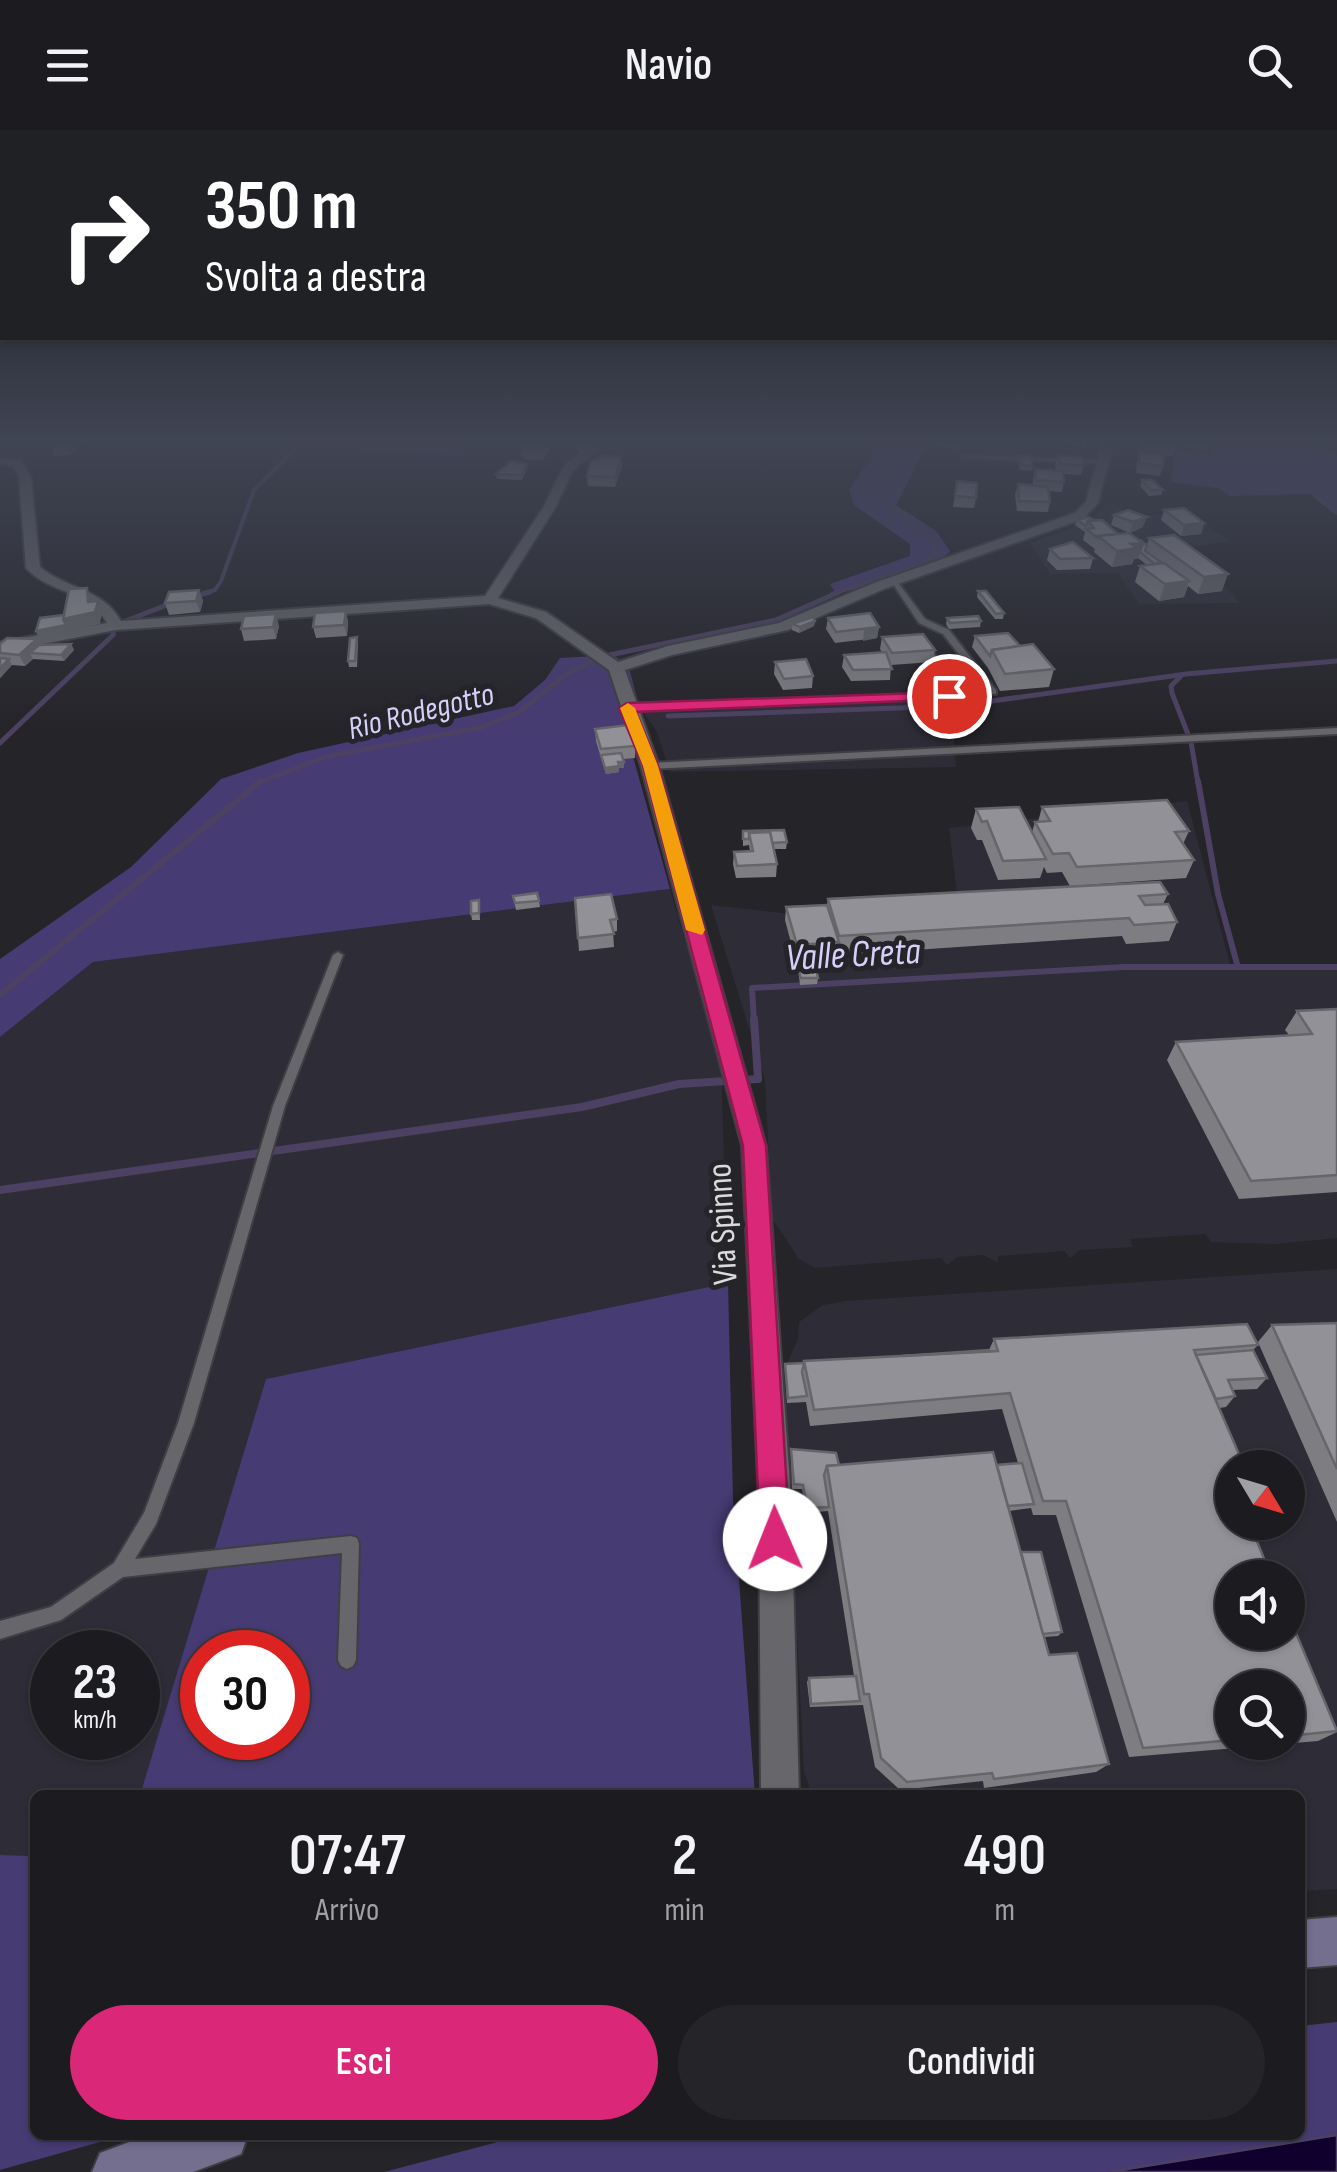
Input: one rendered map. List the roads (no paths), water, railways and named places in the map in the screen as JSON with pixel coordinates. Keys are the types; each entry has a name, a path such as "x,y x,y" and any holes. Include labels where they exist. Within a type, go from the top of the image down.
{"main road":[{"path":"1305,1944 1337,1941"},
{"path":"119,2172 208,2140"}],"street":[{"path":"30,537 33,568 57,584 99,599 116,626"},
{"path":"490,600 529,537"},
{"path":"0,647 116,626 490,600 541,614 616,668 668,651 783,627 894,581 1018,537"},
{"path":"502,586 512,603"},
{"name":"Via Spinno","path":"616,668 650,766 754,1146 775,1499 780,1790"}],"lane":[{"path":"894,581 922,620 946,632 993,692"},
{"path":"627,708 949,696 951,687 926,647"},
{"path":"650,766 1337,731"},
{"path":"0,1630 55,1614 120,1569 150,1518 186,1423 272,1131 338,955"},
{"path":"120,1569 351,1544 347,1660"}],"waterway":[{"path":"201,594 215,590 221,581 237,537"},
{"name":"Rio Rodegotto","path":"832,594 920,566 937,553 928,537"},
{"path":"195,596 210,592"},
{"name":"Rio Rodegotto","path":"260,782 325,757 482,727 519,712 567,674 600,657 776,620 839,592"},
{"path":"0,743 113,635 115,625 172,603"},
{"path":"668,716 956,706 1186,674 1337,661"},
{"name":"Valle Creta","path":"1180,677 1171,686 1172,693 1191,742 1198,783"},
{"name":"Valle Creta","path":"1198,781 1218,894 1237,964"},
{"name":"Rio Rodegotto","path":"0,995 260,782"},
{"name":"Valle Creta","path":"754,1022 752,988 1124,967 1337,967"},
{"name":"Valle Creta","path":"0,1190 582,1107 679,1084 758,1079 754,1019"}]}
